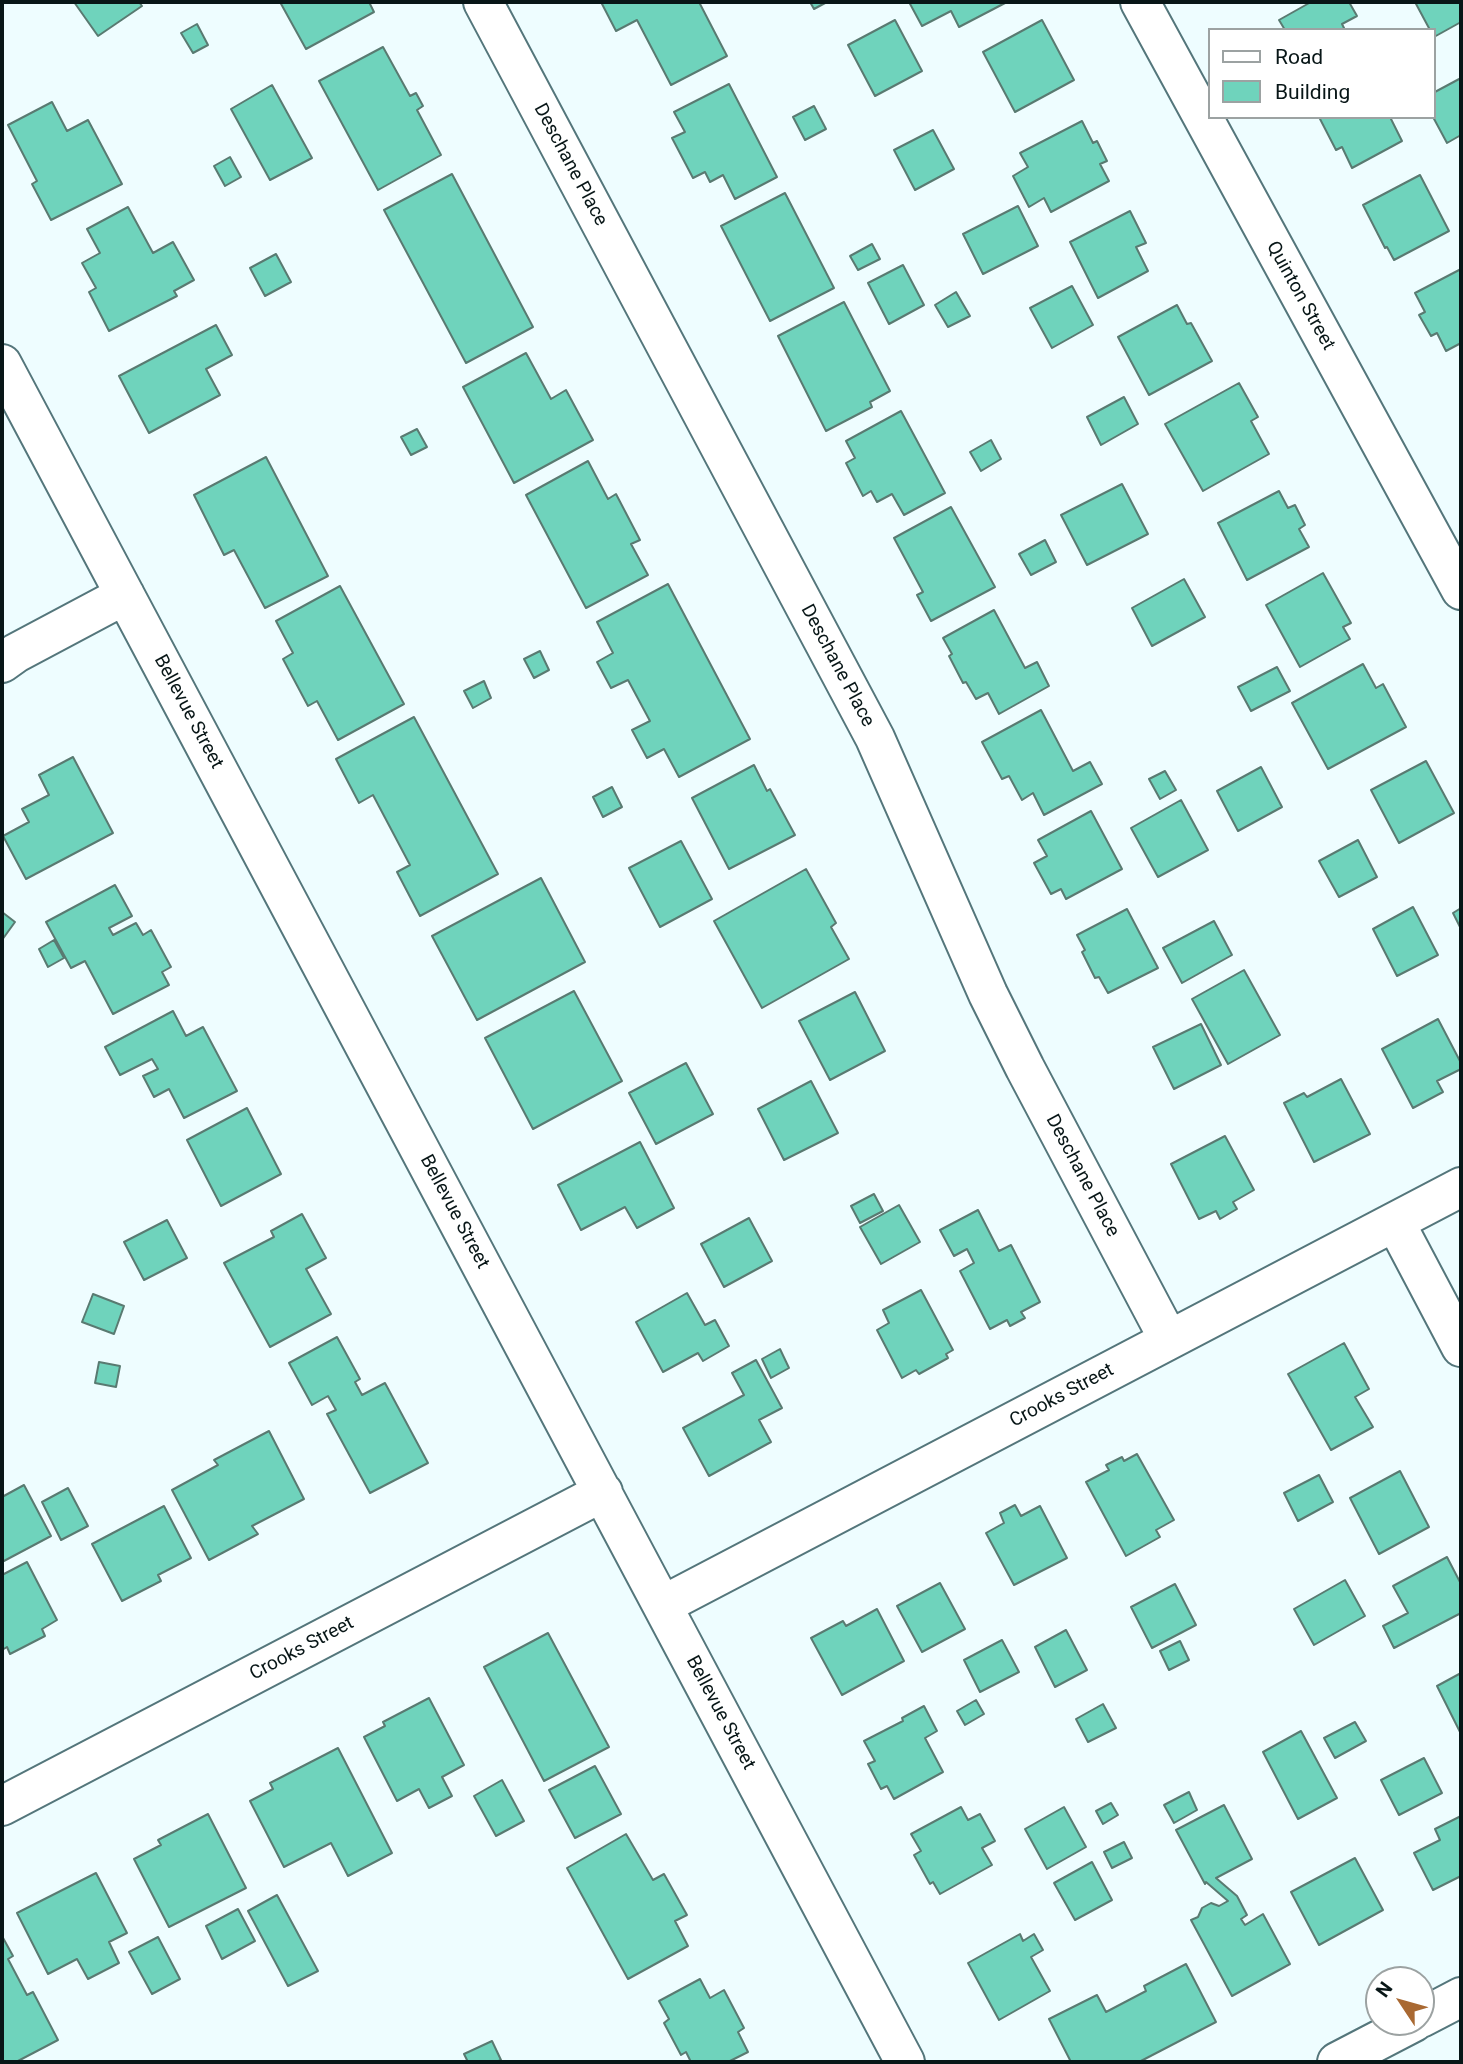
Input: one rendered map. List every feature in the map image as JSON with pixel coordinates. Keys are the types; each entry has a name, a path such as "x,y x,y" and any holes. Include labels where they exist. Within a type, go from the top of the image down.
{"street":[{"name":"Deschane Place","path":"483,2 875,738 988,994 1169,1340"},
{"name":"Quinton Street","path":"1140,2 1461,590"},
{"name":"Bellevue Street","path":"2,364 905,2062"},
{"path":"2,663 125,595"},
{"name":"Crooks Street","path":"663,1605 1461,1187"},
{"path":"1395,1222 1461,1347"},
{"name":"Crooks Street","path":"2,1806 603,1492"},
{"path":"1435,2011 1461,1997"},
{"path":"1337,2062 1387,2036"}],"building":[{"path":"74,2 139,2 142,6 98,36"},
{"path":"280,2 369,2 374,12 306,49"},
{"path":"601,2 699,2 727,56 671,85 637,20 616,31"},
{"path":"810,2 827,2 814,9"},
{"path":"909,2 1007,2 959,27 951,11 922,26"},
{"path":"1311,2 1349,2 1357,16 1342,24 1344,28 1284,28 1279,20"},
{"path":"1415,2 1461,2 1461,22 1435,36 1435,28 1429,28"},
{"path":"895,20 922,71 875,96 848,45"},
{"path":"1042,20 1074,80 1015,112 983,52"},
{"path":"197,24 208,45 193,53 181,33"},
{"path":"383,47 410,96 416,93 423,106 417,110 441,155 378,190 319,81"},
{"path":"1461,78 1461,135 1447,143 1434,119 1435,92"},
{"path":"729,84 777,177 735,199 723,175 710,182 705,172 693,178 672,138 685,132 674,112"},
{"path":"272,85 312,158 270,180 231,109"},
{"path":"52,102 67,131 88,120 122,184 51,220 32,184 37,181 8,125"},
{"path":"814,106 826,129 805,140 793,117"},
{"path":"1320,119 1391,119 1402,141 1352,168 1342,147 1336,150"},
{"path":"1082,121 1093,143 1097,141 1107,161 1100,164 1109,181 1051,212 1044,198 1029,207 1013,176 1028,167 1020,153"},
{"path":"933,130 954,169 915,190 894,150"},
{"path":"230,157 241,177 225,186 214,166"},
{"path":"452,174 533,327 466,363 384,210"},
{"path":"1420,175 1449,231 1394,260 1363,205"},
{"path":"785,193 834,288 770,321 721,226"},
{"path":"1018,206 1038,246 983,274 963,234"},
{"path":"128,207 153,253 173,242 194,280 174,291 177,296 109,331 89,292 96,288 82,263 100,253 87,229"},
{"path":"1130,211 1146,243 1136,247 1148,271 1098,298 1070,242"},
{"path":"872,244 880,259 858,270 850,256"},
{"path":"276,254 291,282 265,296 250,268"},
{"path":"903,265 924,305 889,324 868,283"},
{"path":"1461,269 1461,343 1446,351 1437,333 1431,336 1419,315 1425,312 1415,293"},
{"path":"1072,286 1093,325 1052,348 1030,308"},
{"path":"956,292 970,316 948,327 935,305"},
{"path":"844,302 890,391 870,402 872,407 826,431 778,336"},
{"path":"1177,305 1187,324 1191,323 1212,361 1149,395 1118,337"},
{"path":"216,325 232,355 206,369 220,395 149,433 119,376"},
{"path":"526,353 551,399 566,390 593,440 514,483 463,387"},
{"path":"1239,383 1258,417 1251,421 1269,454 1203,491 1165,424"},
{"path":"1124,397 1138,424 1101,445 1087,417"},
{"path":"901,411 945,493 904,515 892,494 877,502 871,491 863,496 846,463 855,458 846,441"},
{"path":"417,429 427,447 411,455 401,437"},
{"path":"991,440 1001,459 981,471 970,452"},
{"path":"266,457 328,576 265,608 234,550 224,555 194,495"},
{"path":"588,461 608,499 616,494 640,540 631,544 648,575 586,608 526,495"},
{"path":"1122,484 1148,534 1087,565 1061,515"},
{"path":"1279,491 1288,508 1295,505 1305,525 1299,529 1309,547 1247,580 1218,523"},
{"path":"951,507 995,587 931,621 917,595 923,592 894,538"},
{"path":"1045,540 1056,562 1031,575 1019,554"},
{"path":"1323,573 1351,623 1343,627 1350,639 1300,667 1266,605"},
{"path":"1184,579 1205,617 1152,646 1132,608"},
{"path":"668,584 750,739 679,777 664,749 647,758 632,730 650,721 628,680 611,688 597,662 613,653 597,622"},
{"path":"340,586 404,704 338,740 317,701 308,706 283,659 293,653 276,621"},
{"path":"994,610 1025,668 1037,662 1049,686 999,714 988,693 976,699 966,682 963,683 943,638"},
{"path":"540,651 549,670 534,678 524,659"},
{"path":"1363,664 1376,688 1383,684 1406,727 1328,769 1292,703"},
{"path":"1277,667 1290,691 1251,711 1238,687"},
{"path":"484,681 491,698 473,708 464,691"},
{"path":"1041,710 1073,771 1090,762 1102,784 1044,815 1033,793 1022,800 1009,776 1002,779 982,742"},
{"path":"414,717 498,874 420,916 397,872 410,865 373,795 359,803 336,759"},
{"path":"73,757 113,833 26,879 3,836 29,822 22,809 49,795 39,775"},
{"path":"1426,761 1454,813 1399,843 1371,790"},
{"path":"754,765 795,835 729,869 692,798"},
{"path":"1261,767 1282,807 1238,831 1217,791"},
{"path":"1165,771 1176,790 1160,799 1149,779"},
{"path":"612,787 622,807 603,817 593,797"},
{"path":"1181,800 1208,850 1158,877 1131,828"},
{"path":"1091,811 1122,869 1066,899 1061,889 1051,894 1034,863 1047,856 1038,840"},
{"path":"1358,840 1377,877 1339,897 1319,861"},
{"path":"681,841 712,899 660,927 629,868"},
{"path":"806,869 836,923 831,927 849,959 762,1008 714,921"},
{"path":"541,878 585,962 477,1020 432,936"},
{"path":"115,885 132,916 109,928 113,935 136,923 143,935 151,930 171,967 162,972 169,985 113,1014 85,961 71,968 46,922"},
{"path":"1413,907 1438,955 1397,976 1373,929"},
{"path":"1461,908 1461,929 1453,913"},
{"path":"1127,909 1158,968 1108,993 1099,977 1095,978 1077,935"},
{"path":"2,912 15,922 2,940"},
{"path":"1214,921 1232,955 1182,983 1163,948"},
{"path":"54,940 64,958 48,967 39,949"},
{"path":"1244,970 1280,1035 1228,1064 1192,999"},
{"path":"574,991 622,1081 533,1129 485,1038"},
{"path":"855,992 885,1051 830,1080 799,1021"},
{"path":"173,1011 186,1036 203,1027 237,1091 184,1118 169,1089 154,1097 143,1076 158,1069 152,1059 120,1075 105,1047"},
{"path":"1438,1019 1461,1063 1461,1069 1437,1081 1443,1092 1413,1108 1382,1049"},
{"path":"1201,1024 1221,1065 1174,1089 1153,1047"},
{"path":"686,1063 713,1114 656,1144 629,1093"},
{"path":"1341,1079 1370,1134 1314,1162 1284,1103 1304,1093 1307,1097"},
{"path":"811,1081 838,1133 784,1160 758,1109"},
{"path":"247,1108 281,1174 221,1206 187,1140"},
{"path":"1225,1136 1254,1190 1233,1202 1237,1209 1220,1219 1216,1211 1199,1219 1171,1164"},
{"path":"640,1142 674,1208 637,1228 625,1207 581,1230 558,1185"},
{"path":"874,1194 883,1211 860,1223 851,1206"},
{"path":"899,1205 920,1242 881,1264 860,1227"},
{"path":"978,1210 999,1251 1011,1245 1040,1302 1021,1312 1025,1318 1010,1326 1007,1320 990,1329 960,1271 974,1263 967,1249 954,1256 940,1230"},
{"path":"302,1214 326,1258 306,1269 331,1314 270,1347 224,1263 274,1237 271,1231"},
{"path":"749,1218 772,1261 724,1287 701,1244"},
{"path":"167,1220 187,1258 144,1280 124,1242"},
{"path":"921,1290 953,1350 946,1354 948,1358 919,1374 916,1370 902,1378 877,1330 889,1323 883,1310"},
{"path":"687,1293 705,1325 715,1320 729,1346 703,1361 698,1353 663,1372 636,1322"},
{"path":"93,1294 124,1306 114,1334 82,1322"},
{"path":"337,1337 360,1379 355,1382 362,1395 385,1383 428,1463 370,1493 327,1414 336,1410 328,1396 312,1405 289,1363"},
{"path":"1344,1343 1369,1389 1355,1397 1373,1427 1331,1450 1288,1374"},
{"path":"780,1349 789,1368 771,1378 762,1359"},
{"path":"756,1360 782,1408 759,1420 771,1442 709,1476 683,1428 744,1395 732,1373"},
{"path":"99,1362 120,1366 116,1387 95,1383"},
{"path":"269,1431 304,1499 252,1526 258,1534 209,1560 172,1490 218,1465 214,1460"},
{"path":"1137,1454 1174,1520 1156,1530 1160,1537 1126,1556 1086,1482 1109,1470 1106,1465 1122,1457 1124,1461"},
{"path":"1400,1471 1429,1527 1379,1554 1350,1498"},
{"path":"1319,1475 1333,1502 1298,1521 1284,1493"},
{"path":"24,1485 51,1536 2,1562 2,1497"},
{"path":"68,1488 88,1526 61,1540 42,1502"},
{"path":"1015,1505 1021,1516 1040,1506 1067,1558 1014,1585 986,1533 1004,1523 1000,1513"},
{"path":"164,1506 191,1558 158,1575 161,1581 122,1601 92,1544"},
{"path":"1447,1557 1461,1584 1461,1613 1394,1648 1383,1626 1408,1613 1393,1586"},
{"path":"27,1562 57,1620 42,1629 45,1636 10,1654 7,1647 2,1650 2,1575"},
{"path":"1345,1580 1365,1616 1314,1645 1294,1609"},
{"path":"940,1583 965,1629 922,1652 897,1606"},
{"path":"1175,1584 1196,1625 1152,1648 1131,1607"},
{"path":"877,1609 904,1661 842,1695 811,1638 843,1621 846,1626"},
{"path":"1066,1630 1087,1670 1055,1687 1035,1647"},
{"path":"548,1633 609,1747 544,1781 484,1667"},
{"path":"1002,1640 1019,1672 980,1692 964,1660"},
{"path":"1180,1641 1189,1660 1169,1670 1160,1651"},
{"path":"1461,1673 1461,1734 1437,1686"},
{"path":"429,1698 464,1765 442,1777 452,1796 429,1808 419,1789 397,1801 364,1737 385,1726 383,1722"},
{"path":"976,1700 984,1714 965,1725 957,1711"},
{"path":"1103,1704 1116,1728 1088,1742 1076,1719"},
{"path":"924,1706 937,1731 925,1738 943,1772 894,1799 887,1786 881,1789 868,1764 875,1761 864,1741 903,1721 902,1718"},
{"path":"1355,1722 1366,1741 1335,1758 1324,1738"},
{"path":"1301,1731 1337,1798 1298,1819 1263,1752"},
{"path":"338,1748 392,1853 348,1876 331,1843 284,1867 250,1801 273,1789 270,1783"},
{"path":"1424,1758 1442,1793 1399,1815 1381,1780"},
{"path":"595,1766 621,1814 575,1838 549,1790"},
{"path":"502,1780 524,1821 496,1836 474,1796"},
{"path":"1189,1792 1197,1810 1174,1823 1164,1805"},
{"path":"1111,1803 1118,1815 1103,1824 1096,1811"},
{"path":"1224,1805 1252,1859 1216,1878 1237,1896 1247,1915 1241,1919 1245,1925 1263,1914 1290,1964 1232,1996 1191,1920 1198,1917 1202,1908 1211,1903 1219,1906 1228,1901 1206,1882 1205,1884 1176,1830"},
{"path":"961,1807 968,1820 980,1814 995,1841 982,1848 992,1865 940,1894 933,1882 930,1884 914,1855 921,1851 911,1834"},
{"path":"1064,1807 1086,1847 1047,1869 1025,1829"},
{"path":"208,1814 246,1888 169,1927 134,1859 161,1845 158,1840"},
{"path":"1461,1816 1461,1876 1433,1890 1414,1853 1440,1840 1435,1829"},
{"path":"626,1834 653,1880 664,1874 687,1915 675,1921 688,1946 628,1979 567,1868"},
{"path":"1124,1842 1132,1858 1112,1868 1104,1852"},
{"path":"1355,1858 1383,1910 1319,1945 1291,1892"},
{"path":"1092,1862 1112,1900 1075,1920 1054,1883"},
{"path":"96,1873 127,1933 109,1942 119,1963 88,1979 77,1959 48,1974 17,1913"},
{"path":"277,1895 318,1971 288,1986 248,1911"},
{"path":"238,1909 255,1941 222,1959 206,1926"},
{"path":"1020,1934 1023,1941 1034,1934 1043,1950 1031,1957 1050,1991 999,2020 968,1963"},
{"path":"2,1936 13,1956 8,1959 27,1995 33,1992 58,2040 16,2062 2,2062"},
{"path":"158,1937 180,1979 152,1994 129,1952"},
{"path":"1186,1964 1216,2022 1139,2062 1071,2062 1049,2019 1097,1995 1106,2012 1146,1991 1144,1986"},
{"path":"700,1979 710,1998 724,1990 744,2028 738,2032 748,2052 728,2062 691,2062 686,2052 681,2055 664,2023 669,2019 659,2001"},
{"path":"492,2041 501,2060 468,2062 464,2054"}]}
